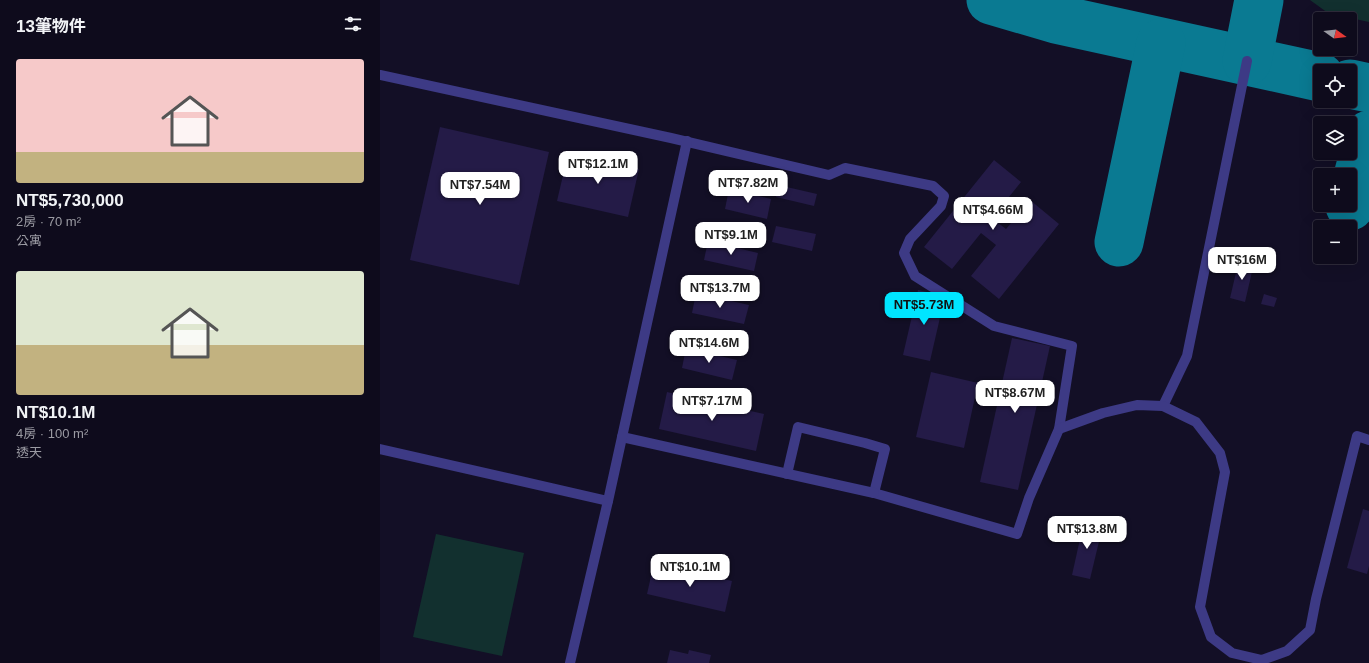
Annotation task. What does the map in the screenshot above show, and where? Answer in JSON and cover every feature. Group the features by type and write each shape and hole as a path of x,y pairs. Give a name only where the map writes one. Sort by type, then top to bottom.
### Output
{"lane":[{"path":"1163,406 1187,356 1247,61"},
{"path":"380,75 687,141 829,174 845,168 933,186 944,196 941,206 910,239 904,253 915,276 994,326 1072,346 1059,429 1029,498 1017,534 874,493 622,437"},
{"path":"570,663 608,501 687,141"},
{"path":"1059,429 1103,413 1137,406 1163,406 1196,422 1220,453 1225,472 1200,608 1212,637 1232,653 1262,660 1287,651 1310,630 1316,599 1357,436 1369,440"},
{"path":"787,474 798,427 885,449 874,493"},
{"path":"380,449 608,501"}],"green space":[{"path":"1310,0 1369,0 1369,22 1357,19 1357,12 1327,12"},
{"path":"436,534 524,553 502,656 413,637"}],"building":[{"path":"440,127 549,152 519,285 410,260"},
{"path":"568,154 639,169 628,217 557,201"},
{"path":"994,160 1021,182 992,218 1006,229 1030,200 1059,224 999,299 971,276 996,245 981,233 952,269 924,247"},
{"path":"778,185 817,194 814,206 776,197"},
{"path":"729,189 771,199 767,219 725,209"},
{"path":"776,226 816,234 812,251 772,242"},
{"path":"708,241 758,253 754,271 704,260"},
{"path":"1239,260 1254,263 1245,302 1230,298"},
{"path":"918,290 945,296 930,361 903,355"},
{"path":"696,293 749,305 744,324 692,313"},
{"path":"1264,294 1277,298 1274,307 1261,304"},
{"path":"1012,338 1050,346 1018,490 980,482"},
{"path":"686,348 737,360 732,380 682,368"},
{"path":"931,372 978,383 964,448 916,437"},
{"path":"667,392 764,414 756,451 659,429"},
{"path":"1363,509 1369,511 1369,566 1367,574 1347,568"},
{"path":"1084,521 1103,525 1090,579 1072,575"},
{"path":"654,563 732,581 725,612 647,594"},
{"path":"670,650 688,654 689,650 711,655 709,663 667,663"}],"taxiway":[{"path":"991,0 1056,19 1313,75"},
{"path":"1247,61 1259,0"},
{"path":"1119,242 1161,43"},
{"path":"1357,85 1369,88"},
{"path":"1357,180 1369,135"}]}
